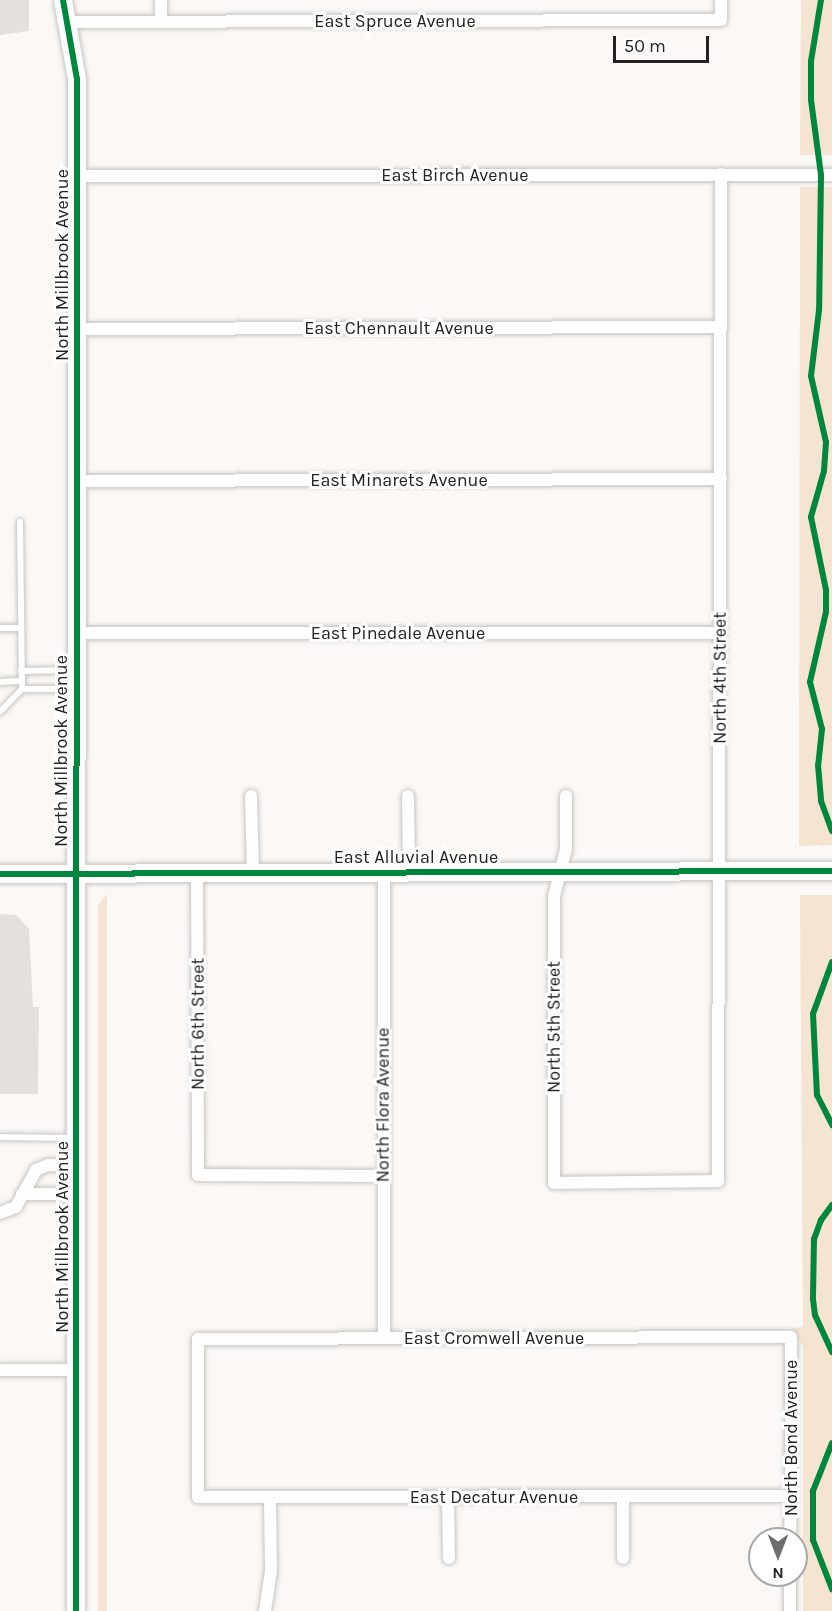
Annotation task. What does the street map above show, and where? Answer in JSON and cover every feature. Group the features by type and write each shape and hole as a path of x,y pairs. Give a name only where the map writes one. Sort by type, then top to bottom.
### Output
{"street":[{"name":"North Millbrook Avenue","path":"63,0 77,79 78,176 76,1611"},
{"path":"161,0 161,21"},
{"name":"East Spruce Avenue","path":"68,22 722,20 722,0"},
{"name":"North 4th Street","path":"554,1183 718,1181 721,174"},
{"name":"East Birch Avenue","path":"78,176 832,175"},
{"name":"East Chennault Avenue","path":"77,328 721,327"},
{"name":"East Minarets Avenue","path":"77,481 721,479"},
{"name":"East Pinedale Avenue","path":"76,633 720,633"},
{"path":"252,796 253,873"},
{"name":"East Alluvial Avenue","path":"408,796 409,872"},
{"path":"560,872 566,849 566,796"},
{"name":"East Alluvial Avenue","path":"0,874 832,871"},
{"name":"North Flora Avenue","path":"384,872 382,1176 384,1338"},
{"name":"North 5th Street","path":"554,1183 554,896 560,872"},
{"name":"North 6th Street","path":"197,873 198,1175 382,1176"},
{"path":"0,1213 16,1207 36,1170 48,1165 77,1166"},
{"path":"22,1194 77,1194"},
{"name":"East Cromwell Avenue","path":"198,1497 198,1339 791,1338"},
{"name":"North Bond Avenue","path":"790,1527 791,1338"},
{"path":"0,1370 77,1370"},
{"name":"East Decatur Avenue","path":"198,1497 791,1496"},
{"path":"265,1611 271,1571 270,1497"},
{"path":"448,1497 449,1558"},
{"path":"623,1497 623,1558"},
{"path":"790,1587 790,1611"}],"lane":[{"path":"0,712 22,689 20,522"},
{"path":"0,628 21,628"},
{"path":"21,671 76,670"},
{"path":"0,682 22,681"},
{"path":"22,689 76,689"},
{"path":"0,1137 77,1138"}],"shaded area":[{"path":"801,0 832,0 832,155 800,155"},
{"path":"800,187 832,187 832,845 799,846"},
{"path":"107,894 107,1611 98,1611 98,906"},
{"path":"800,895 832,895 832,1611 803,1611 803,1587 808,1587 808,1527 803,1527 803,1347 792,1328 803,1327"}],"building":[{"path":"0,0 29,0 29,31 0,35"},
{"path":"0,914 16,915 29,929 33,1007 39,1007 38,1094 0,1094"}],"cycle path":[{"path":"63,0 77,79 76,1611"},
{"path":"821,0 811,61 811,100 821,175 819,310 811,376 826,442 824,471 811,517 826,590 826,612 810,682 822,729 818,765 821,801 832,831"},
{"path":"0,874 832,871"},
{"path":"832,962 813,1014 817,1095 832,1125"},
{"path":"832,1205 821,1220 814,1239 813,1299 815,1315 832,1352"},
{"path":"832,1443 813,1491 813,1540 832,1589"}]}
